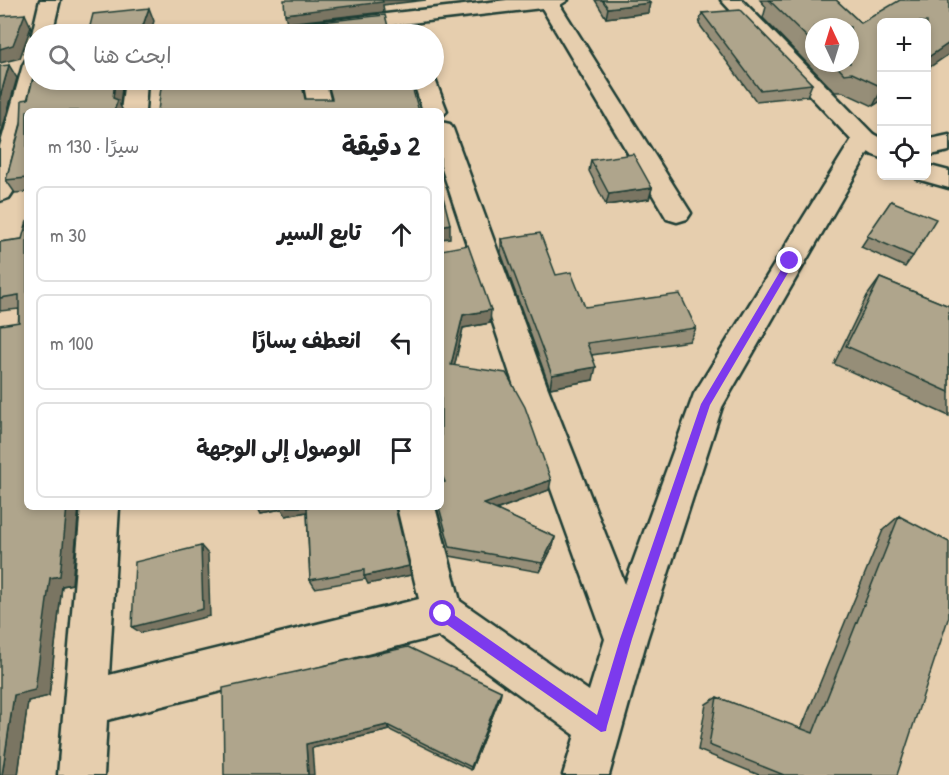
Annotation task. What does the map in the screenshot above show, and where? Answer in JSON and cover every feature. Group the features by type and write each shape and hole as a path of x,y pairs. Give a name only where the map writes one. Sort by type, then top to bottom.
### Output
{"street":[{"path":"44,24 50,0"},
{"path":"358,24 551,0 677,213"},
{"path":"586,775 626,639 706,404 873,144 732,0"},
{"path":"0,192 24,89"},
{"path":"133,108 135,90"},
{"path":"316,90 320,108"},
{"path":"428,90 434,108"},
{"path":"931,147 949,143"},
{"path":"444,144 465,247 626,639"},
{"path":"931,174 949,180"},
{"path":"81,775 100,510"},
{"path":"418,510 443,614 601,726"},
{"path":"86,703 443,614"}],"building":[{"path":"284,0 382,0 383,2 285,14"},
{"path":"602,0 647,0 650,3 608,8"},
{"path":"769,0 836,0 856,18 805,18 805,35"},
{"path":"900,0 949,0 949,43 931,55 931,18 877,18 877,85 852,73 844,74 842,72 859,72 859,21 861,23"},
{"path":"149,8 143,24 90,24 93,14"},
{"path":"740,10 812,84 760,90 702,13"},
{"path":"25,14 13,45 0,49 0,16"},
{"path":"385,15 387,24 265,24 312,23"},
{"path":"9,65 0,97 0,66"},
{"path":"30,90 114,90 113,98 118,100 115,108 24,108 24,178 6,180 21,125 22,100 28,99"},
{"path":"161,90 303,90 305,99 332,99 330,90 413,90 418,108 158,108"},
{"path":"633,154 652,188 609,194 591,160"},
{"path":"444,201 450,224 444,225"},
{"path":"891,201 936,219 913,256 867,236"},
{"path":"24,232 24,510 67,510 60,576 50,578 35,690 14,695 2,775 0,775 0,325 19,322 19,295 0,298 0,242 22,239"},
{"path":"540,233 556,275 571,272 585,307 680,294 696,328 587,343 596,367 552,375 501,239"},
{"path":"468,245 491,310 463,315 451,365 506,373 525,407 551,480 484,504 555,537 542,563 450,547 440,510 444,510 445,482 444,249"},
{"path":"880,278 949,306 949,392 846,346"},
{"path":"307,510 396,510 409,566 364,576 364,570 310,580"},
{"path":"899,516 949,542 949,616 897,775 784,775 709,745 717,697 813,733"},
{"path":"201,546 203,609 132,627 135,562"},
{"path":"408,647 501,691 471,767 387,725 306,744 308,775 224,775 223,688"}],"route":[{"path":"443,614 601,726 626,639 706,404 790,261"}]}
